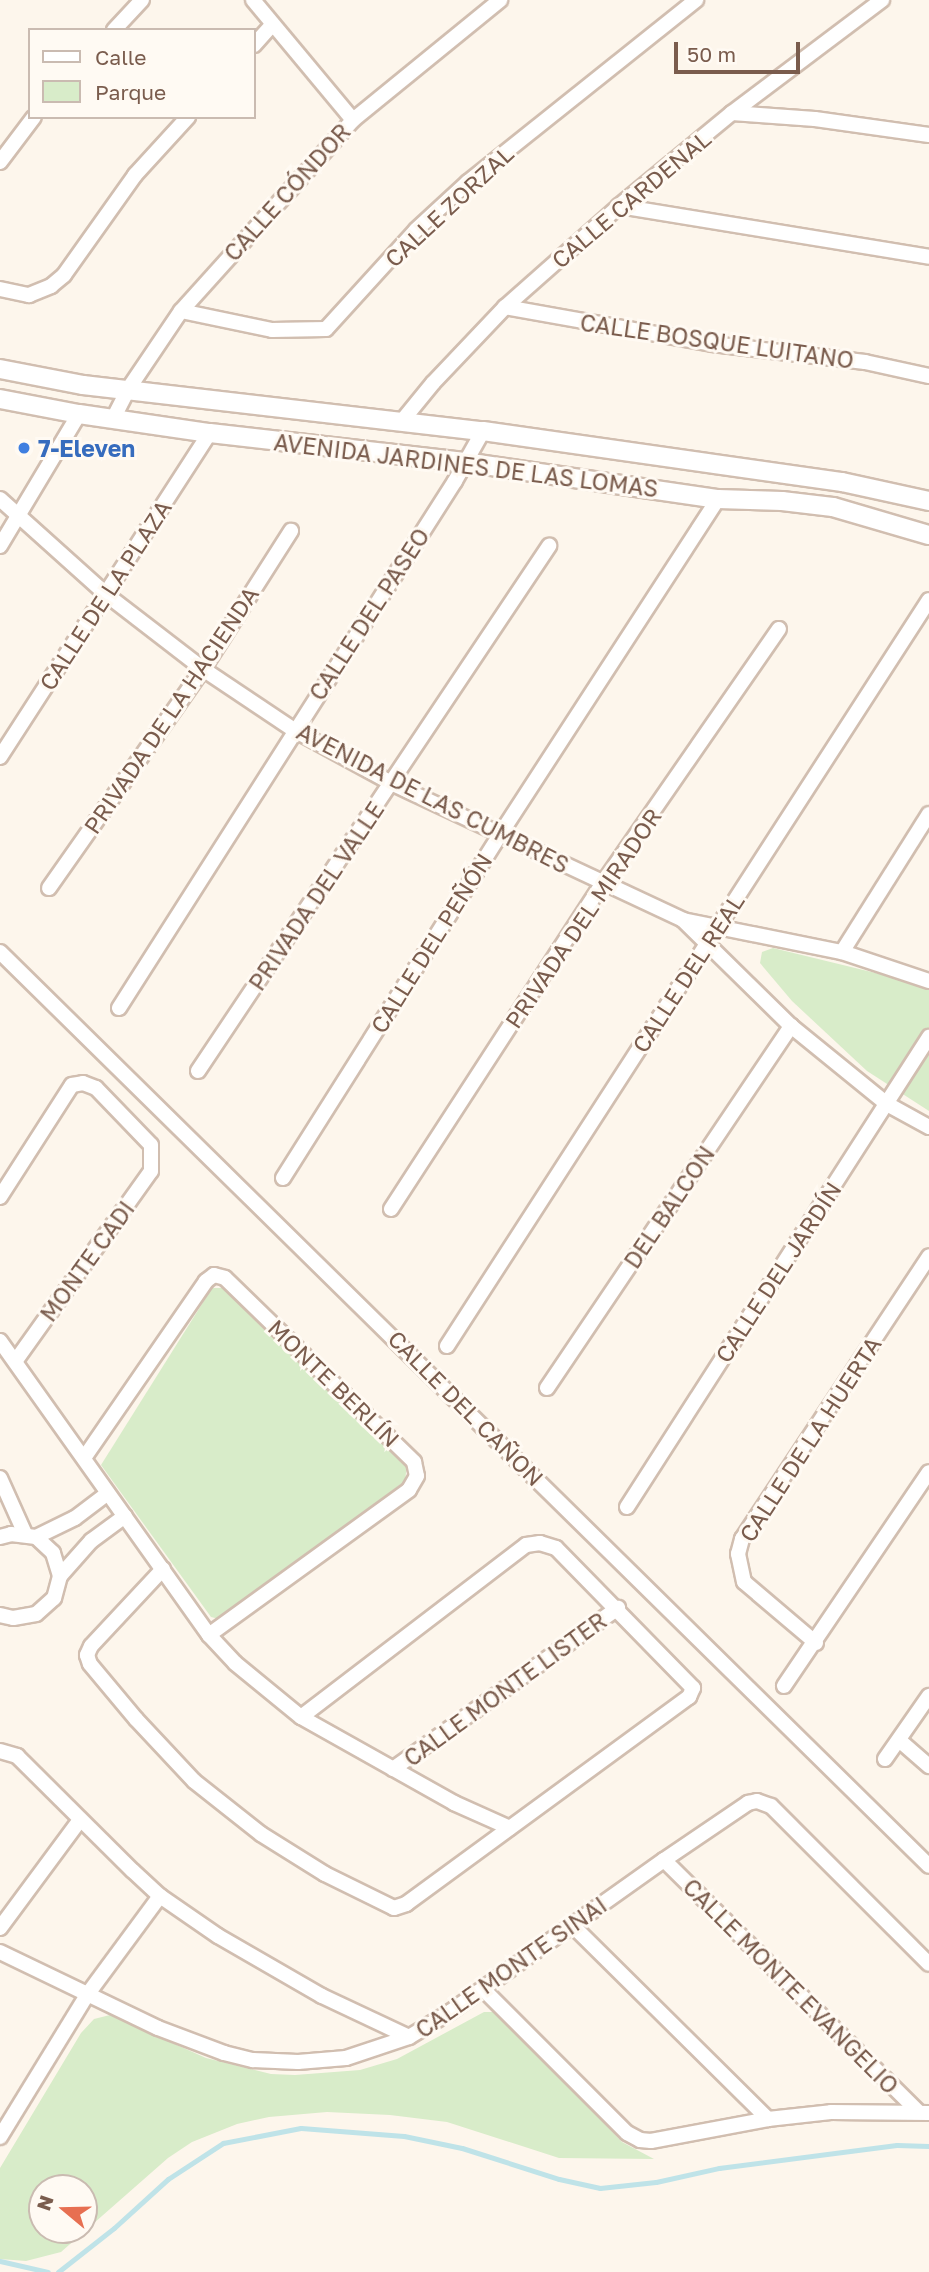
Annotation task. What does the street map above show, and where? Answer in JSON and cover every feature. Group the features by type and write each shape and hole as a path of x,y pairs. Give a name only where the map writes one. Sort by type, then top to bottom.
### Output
{"street":[{"path":"116,28 142,0"},
{"path":"253,0 353,120"},
{"name":"CALLE CÓNDOR","path":"113,419 129,388 181,311 353,120 500,0"},
{"name":"CALLE ZORZAL","path":"181,311 272,330 326,329 416,230 468,182 696,0"},
{"name":"CALLE CARDENAL","path":"402,421 433,383 505,307 619,206 732,113 882,0"},
{"path":"256,44 272,25"},
{"path":"732,113 815,119 929,135"},
{"path":"0,162 32,119"},
{"path":"0,289 29,295 51,286 64,275 135,175 186,119"},
{"path":"619,206 929,257"},
{"name":"CALLE BOSQUE LUITANO","path":"505,307 712,344 865,362 929,376"},
{"name":"AVENIDA JARDINES DE LAS LOMAS","path":"0,369 83,385 129,388 483,431 842,482 929,501"},
{"name":"AVENIDA JARDINES DE LAS LOMAS","path":"0,399 79,414 210,433 464,462 718,499 782,500 833,507 929,535"},
{"path":"0,546 79,414"},
{"name":"CALLE DEL PASEO","path":"119,1008 483,431"},
{"name":"CALLE DE LA PLAZA","path":"0,757 210,433"},
{"name":"AVENIDA DE LAS CUMBRES","path":"0,499 107,594 203,669 294,730 393,784 683,920 842,952 929,981"},
{"name":"CALLE DEL PEÑÓN","path":"283,1178 501,833 718,499"},
{"name":"PRIVADA DE LA HACIENDA","path":"49,888 203,669 291,531"},
{"name":"PRIVADA DEL VALLE","path":"198,1071 393,784 549,546"},
{"name":"CALLE DEL REAL","path":"447,1346 929,600"},
{"name":"PRIVADA DEL MIRADOR","path":"391,1209 603,883 779,629"},
{"path":"842,952 929,814"},
{"name":"AVENIDA DE LAS CUMBRES","path":"683,920 791,1026 887,1104 929,1127"},
{"name":"CALLE DEL CAÑON","path":"0,951 929,1866"},
{"name":"DEL BALCON","path":"547,1388 791,1026"},
{"name":"CALLE DEL JARDÍN","path":"627,1507 929,1037"},
{"name":"MONTE CADI","path":"0,1197 72,1086 83,1083 96,1088 150,1145 153,1158 151,1171 15,1362"},
{"name":"CALLE DE LA HUERTA","path":"816,1643 744,1582 738,1554 742,1539 929,1256"},
{"name":"MONTE BERLÍN","path":"84,1458 206,1280 214,1275 225,1278 414,1462 417,1476 409,1490 209,1634"},
{"path":"0,1341 209,1634 235,1663 301,1717 454,1803 510,1828"},
{"path":"785,1686 929,1472"},
{"path":"0,1478 30,1536 54,1553 60,1576 58,1587 46,1608 36,1614 7,1617 0,1630"},
{"path":"0,1537 30,1536 75,1518 108,1493"},
{"path":"60,1576 91,1541 125,1516"},
{"path":"163,1570 91,1646 87,1655 90,1664 136,1719 194,1780 261,1834 325,1874 394,1908 406,1904 689,1697 693,1688 618,1608 556,1548 540,1543 526,1545 301,1717"},
{"name":"CALLE MONTE LISTER","path":"393,1769 618,1608"},
{"path":"885,1759 927,1702"},
{"path":"899,1740 929,1766"},
{"path":"2,1751 25,1763 79,1820 160,1896 271,1969 409,2037"},
{"name":"CALLE MONTE SINAI","path":"0,1952 191,2043 253,2060 298,2062 346,2058 409,2037 484,1990 572,1925 748,1803 766,1803 929,1964"},
{"path":"0,1928 79,1820"},
{"name":"CALLE MONTE EVANGELIO","path":"664,1860 924,2112"},
{"path":"0,2137 87,1995 160,1896"},
{"path":"572,1925 768,2119"},
{"path":"484,1990 627,2133 640,2140 651,2141 768,2119 831,2112 924,2112"}],"green space":[{"path":"773,948 929,986 929,1111 867,1071 792,1001 760,963 762,952"},
{"path":"212,1288 226,1288 407,1465 405,1481 219,1619 211,1617 101,1465"},
{"path":"484,2012 493,2012 509,2024 622,2142 654,2159 559,2158 447,2122 390,2115 327,2112 269,2117 237,2124 192,2142 168,2158 98,2219 98,2174 28,2174 28,2244 70,2244 61,2252 26,2261 0,2259 0,2168 81,2033 94,2019 110,2015 206,2058 271,2074 360,2070 397,2059"}],"waterway":[{"path":"58,2272 114,2228 168,2179 223,2143 301,2128 404,2136 462,2148 559,2179 600,2188 656,2182 719,2168 897,2145 929,2146"},
{"path":"0,2261 48,2272"}],"place":[{"name":"7-Eleven","path":"24,448"}]}
